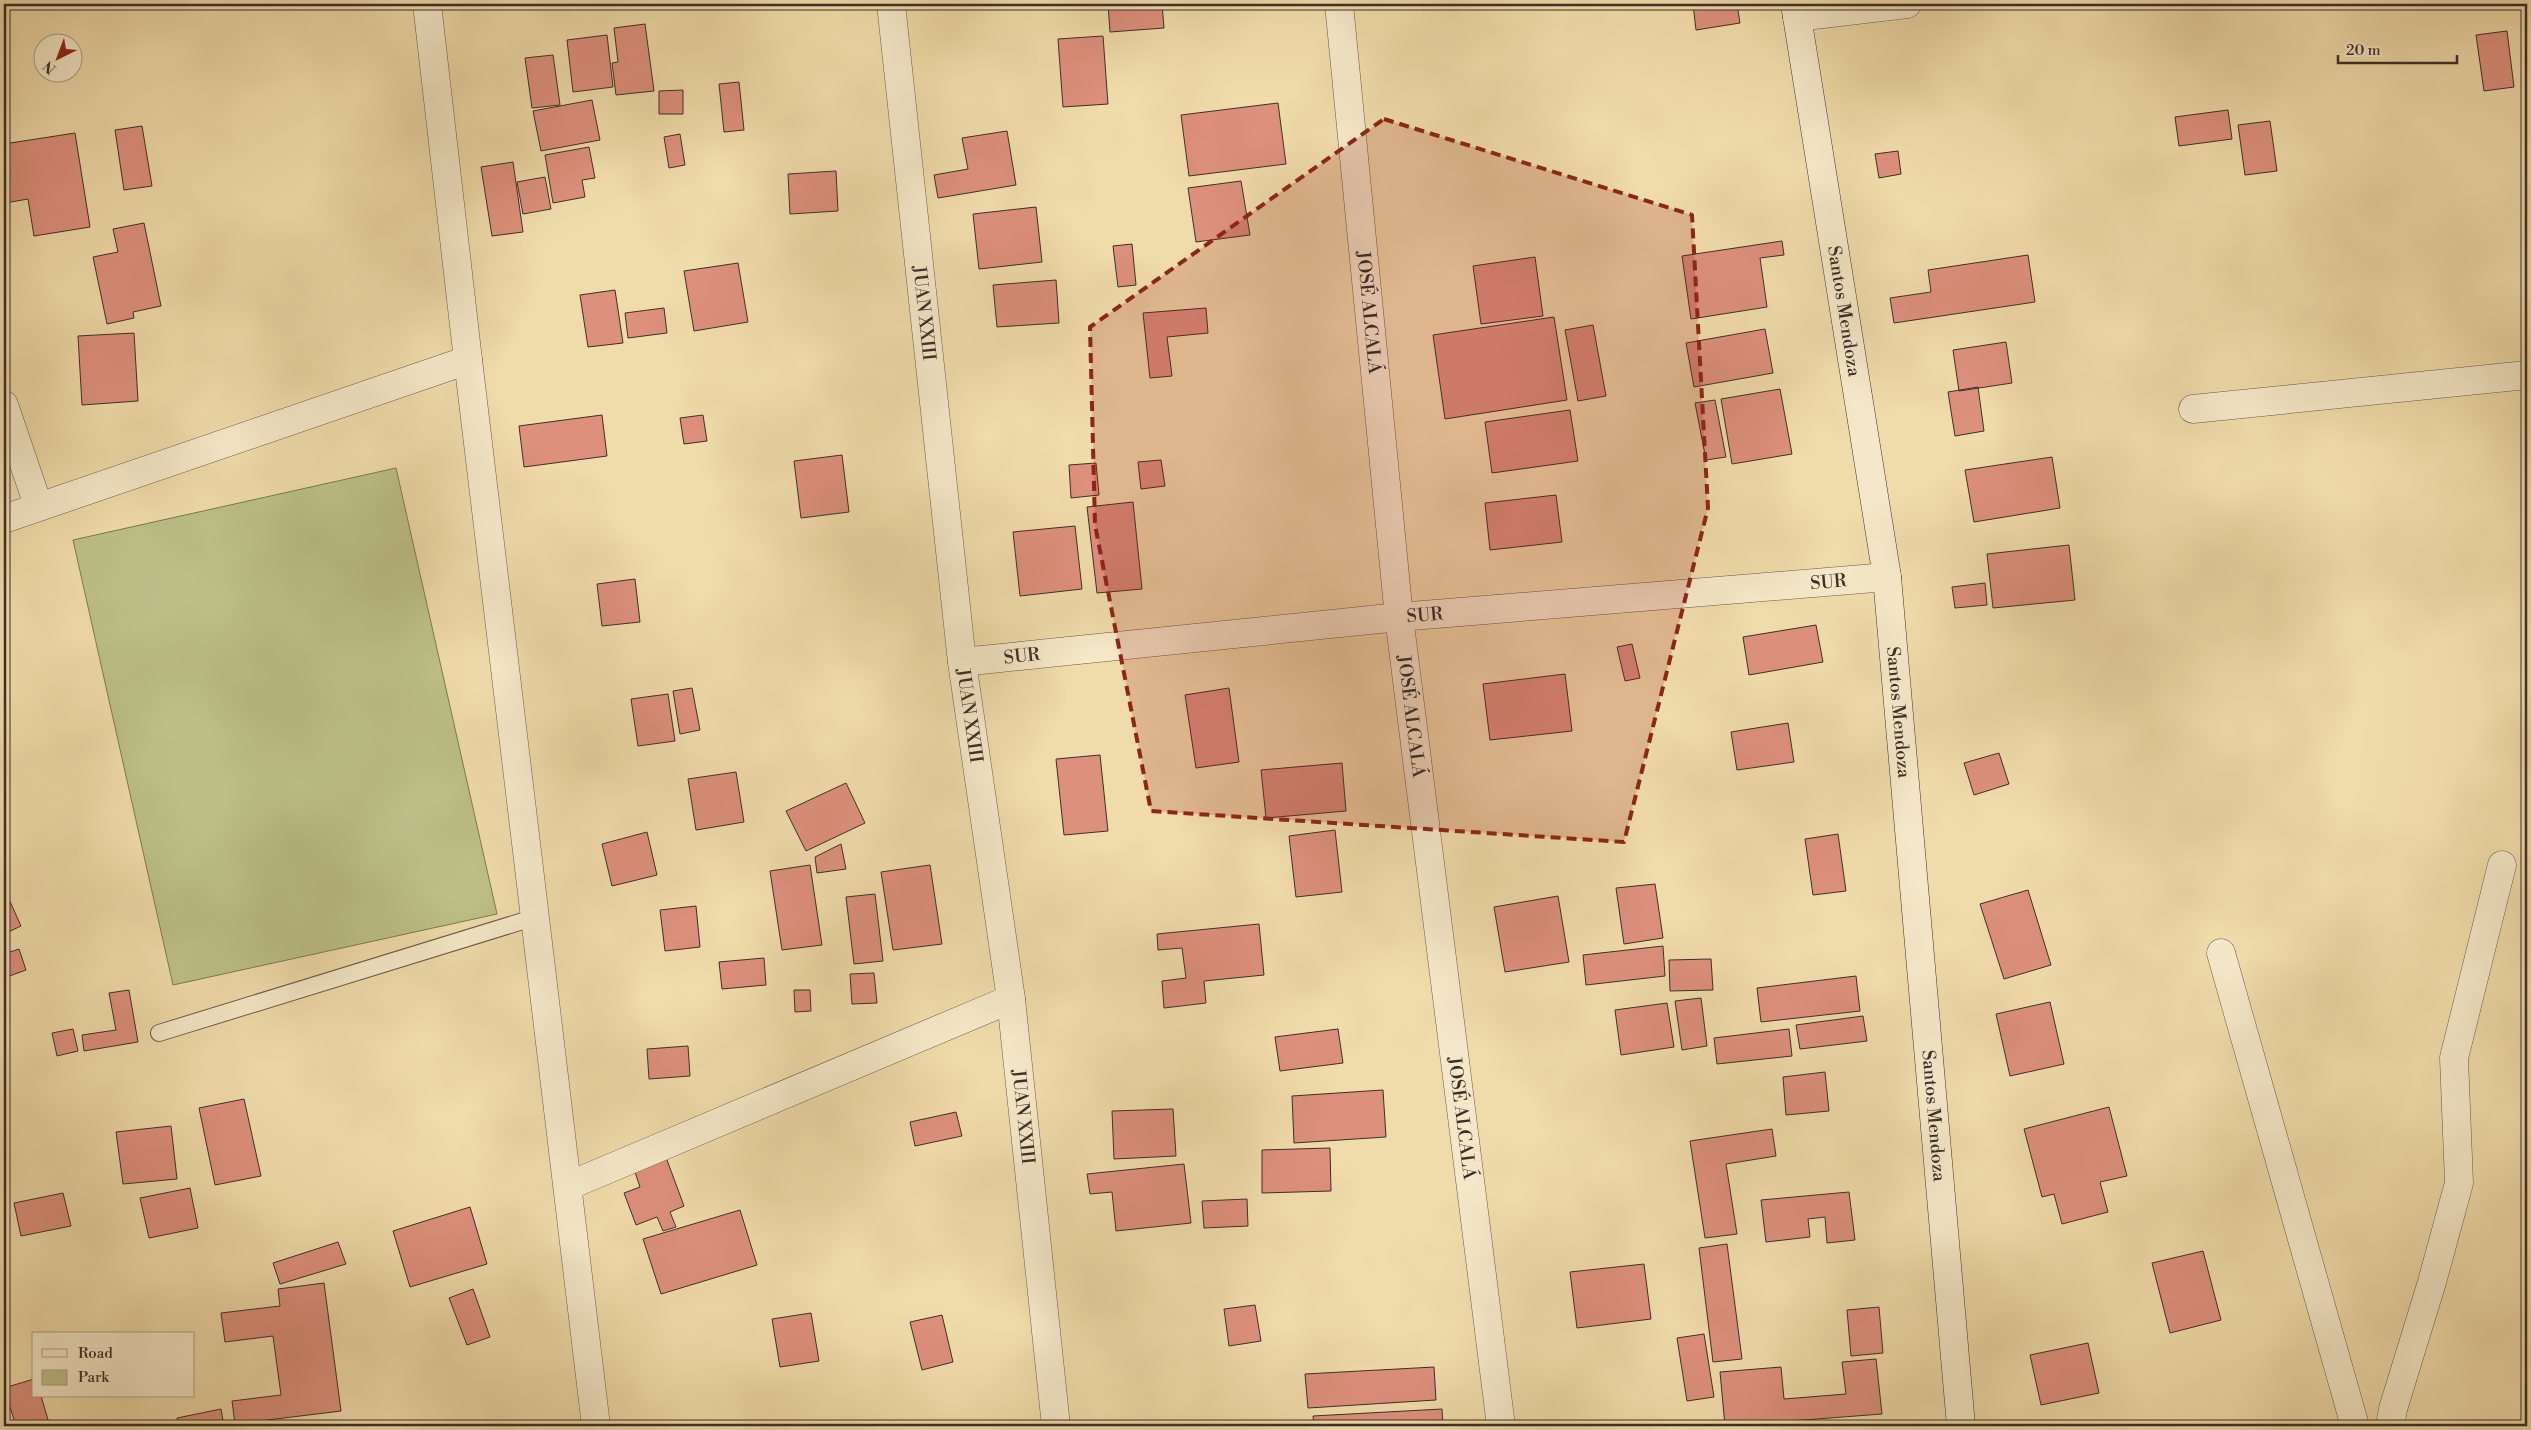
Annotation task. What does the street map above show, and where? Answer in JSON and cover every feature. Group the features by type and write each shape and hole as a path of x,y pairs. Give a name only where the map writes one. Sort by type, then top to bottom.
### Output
{"street":[{"path":"428,4 468,360 568,1186 590,1424"},
{"name":"JUAN XXIII","path":"891,4 962,662 1011,999 1056,1426"},
{"name":"JOSÉ ALCALÁ","path":"1339,4 1400,617 1501,1426"},
{"path":"1796,10 1907,4"},
{"name":"Santos Mendoza","path":"1796,10 1887,577 1961,1426"},
{"path":"4,519 38,505 468,360"},
{"path":"2193,409 2527,375"},
{"path":"4,404 38,505"},
{"name":"SUR","path":"962,662 1400,617 1887,577"},
{"path":"2390,1426 2393,1409 2432,1282 2459,1183 2454,1058 2502,865"},
{"path":"2221,954 2354,1426"},
{"path":"568,1186 1011,999"}],"lane":[{"path":"159,1033 536,917"}],"highlighted area":[{"path":"1384,119 1692,215 1708,508 1624,842 1151,811 1095,525 1090,327"}],"green space":[{"path":"396,468 497,914 173,985 73,540"}],"building":[{"path":"1108,4 1162,4 1164,28 1110,32"},
{"path":"1422,4 1458,4 1423,10"},
{"path":"1693,4 1737,4 1740,23 1696,30"},
{"path":"645,24 654,91 616,95 612,63 618,62 614,28"},
{"path":"2507,31 2514,87 2484,91 2476,35"},
{"path":"607,35 613,87 573,92 567,40"},
{"path":"1103,36 1108,104 1063,107 1058,39"},
{"path":"553,55 560,105 532,108 525,58"},
{"path":"739,82 744,130 724,132 719,84"},
{"path":"683,90 683,114 659,114 659,91"},
{"path":"592,100 600,140 541,151 533,111"},
{"path":"1278,103 1286,164 1189,176 1181,115"},
{"path":"2228,110 2232,139 2179,146 2175,117"},
{"path":"2270,121 2277,171 2245,175 2238,125"},
{"path":"142,126 152,186 124,190 115,130"},
{"path":"1007,131 1016,185 938,198 934,175 968,169 962,138"},
{"path":"75,133 90,227 34,236 28,199 5,203 4,144"},
{"path":"680,134 685,165 669,168 664,137"},
{"path":"589,147 595,178 582,180 585,197 553,203 545,155"},
{"path":"1898,151 1901,174 1879,178 1875,154"},
{"path":"513,162 523,232 492,236 481,167"},
{"path":"836,171 838,211 790,214 788,174"},
{"path":"545,177 551,209 523,214 517,182"},
{"path":"1241,181 1250,235 1196,242 1188,188"},
{"path":"1036,207 1042,262 979,269 973,214"},
{"path":"144,223 161,306 133,312 134,318 107,324 93,257 118,252 113,229"},
{"path":"1782,241 1784,255 1760,258 1767,307 1691,319 1682,256"},
{"path":"1132,244 1136,285 1118,287 1113,246"},
{"path":"2028,255 2035,302 1894,323 1890,298 1931,292 1928,270"},
{"path":"1535,257 1543,316 1481,324 1473,266"},
{"path":"738,263 748,322 694,331 684,271"},
{"path":"1056,280 1059,323 997,327 993,285"},
{"path":"615,290 623,343 588,347 580,295"},
{"path":"664,308 667,333 628,338 625,313"},
{"path":"1206,308 1208,333 1167,337 1172,376 1150,378 1143,313"},
{"path":"1554,317 1567,400 1445,419 1433,335"},
{"path":"1593,325 1606,396 1578,401 1565,330"},
{"path":"1765,329 1773,373 1694,387 1686,343"},
{"path":"134,333 138,401 82,405 78,336"},
{"path":"2006,342 2012,383 1959,391 1953,350"},
{"path":"1978,387 1984,431 1955,436 1948,392"},
{"path":"1780,389 1792,454 1732,464 1721,399"},
{"path":"1715,400 1726,457 1706,460 1695,403"},
{"path":"1570,410 1578,461 1492,473 1485,422"},
{"path":"602,415 607,456 524,467 519,426"},
{"path":"703,415 707,441 684,444 680,418"},
{"path":"842,455 849,512 801,518 794,461"},
{"path":"2052,457 2060,508 1974,522 1965,470"},
{"path":"1161,460 1165,486 1141,489 1138,462"},
{"path":"1096,463 1099,495 1071,498 1069,465"},
{"path":"1556,495 1562,542 1490,550 1485,503"},
{"path":"1133,502 1142,589 1097,593 1087,507"},
{"path":"1075,526 1082,589 1020,596 1013,532"},
{"path":"2069,545 2075,600 1993,608 1987,554"},
{"path":"635,579 640,622 602,626 597,584"},
{"path":"1985,583 1987,605 1955,608 1952,587"},
{"path":"1816,625 1823,662 1749,675 1743,637"},
{"path":"1632,644 1640,678 1625,681 1617,647"},
{"path":"1565,674 1572,731 1490,740 1483,684"},
{"path":"692,688 700,730 680,734 673,691"},
{"path":"1229,688 1239,762 1196,768 1185,695"},
{"path":"668,694 675,741 638,746 631,699"},
{"path":"1788,723 1794,762 1737,770 1731,732"},
{"path":"1999,753 2009,784 1974,795 1964,763"},
{"path":"1100,755 1108,831 1064,835 1056,759"},
{"path":"1342,763 1346,811 1266,818 1261,770"},
{"path":"736,772 744,822 696,830 688,779"},
{"path":"846,783 865,823 806,851 786,811"},
{"path":"1335,830 1342,892 1296,897 1289,836"},
{"path":"647,832 657,875 612,886 602,844"},
{"path":"1838,834 1846,891 1813,895 1805,839"},
{"path":"841,844 846,869 817,873 815,857"},
{"path":"810,865 822,945 782,950 770,871"},
{"path":"930,865 942,944 893,950 881,872"},
{"path":"1655,884 1663,938 1624,944 1616,888"},
{"path":"2028,890 2051,965 2004,979 1980,904"},
{"path":"875,894 883,961 854,964 846,897"},
{"path":"1558,896 1569,962 1505,972 1494,907"},
{"path":"8,897 21,926 4,934 4,899"},
{"path":"696,906 700,947 665,951 660,910"},
{"path":"1259,924 1264,975 1204,981 1206,1003 1164,1008 1162,981 1186,978 1182,948 1158,950 1157,934"},
{"path":"1663,946 1665,976 1586,985 1583,955"},
{"path":"19,949 26,970 4,978 4,954"},
{"path":"764,958 766,985 722,989 719,962"},
{"path":"1711,959 1713,990 1670,991 1669,960"},
{"path":"874,973 877,1003 852,1004 850,974"},
{"path":"1856,976 1860,1011 1761,1022 1757,988"},
{"path":"129,990 138,1042 84,1051 82,1035 116,1030 109,993"},
{"path":"794,990 810,990 811,1011 795,1012"},
{"path":"1701,998 1707,1046 1682,1050 1675,1001"},
{"path":"2050,1002 2064,1064 2010,1076 1996,1014"},
{"path":"1667,1003 1674,1047 1621,1055 1615,1010"},
{"path":"1863,1016 1867,1041 1800,1049 1796,1025"},
{"path":"73,1029 78,1051 57,1056 52,1033"},
{"path":"1338,1029 1343,1063 1280,1071 1275,1037"},
{"path":"1789,1029 1792,1056 1717,1064 1714,1038"},
{"path":"688,1046 690,1076 649,1079 647,1049"},
{"path":"1825,1072 1829,1111 1786,1115 1783,1077"},
{"path":"1383,1090 1386,1137 1294,1143 1292,1096"},
{"path":"244,1099 261,1176 215,1185 199,1108"},
{"path":"2109,1107 2127,1176 2100,1182 2108,1212 2062,1224 2054,1194 2042,1197 2024,1129"},
{"path":"1173,1109 1176,1156 1114,1159 1112,1111"},
{"path":"956,1112 962,1136 915,1146 910,1122"},
{"path":"171,1126 177,1179 123,1184 116,1132"},
{"path":"1772,1129 1776,1156 1726,1164 1737,1234 1705,1238 1690,1141"},
{"path":"1330,1148 1331,1191 1262,1193 1262,1150"},
{"path":"664,1152 684,1206 670,1212 676,1227 663,1231 657,1217 636,1225 624,1193 640,1187 632,1163"},
{"path":"1184,1164 1191,1223 1116,1231 1112,1192 1090,1194 1087,1174"},
{"path":"190,1188 198,1228 149,1238 140,1198"},
{"path":"1849,1192 1855,1240 1827,1243 1825,1217 1808,1219 1810,1237 1766,1242 1761,1200"},
{"path":"63,1193 71,1226 21,1236 14,1203"},
{"path":"1247,1199 1248,1226 1204,1228 1202,1201"},
{"path":"470,1207 487,1264 410,1287 393,1231"},
{"path":"740,1210 757,1265 661,1294 643,1239"},
{"path":"338,1242 346,1264 280,1284 273,1263"},
{"path":"1727,1244 1742,1359 1713,1362 1699,1248"},
{"path":"2203,1251 2221,1320 2170,1333 2152,1263"},
{"path":"1644,1264 1651,1319 1577,1328 1570,1272"},
{"path":"324,1283 341,1411 235,1424 232,1401 281,1395 273,1336 225,1342 221,1313 280,1306 278,1289"},
{"path":"473,1289 490,1337 467,1345 449,1298"},
{"path":"1255,1305 1261,1341 1229,1346 1224,1309"},
{"path":"1879,1307 1883,1353 1851,1356 1847,1310"},
{"path":"811,1313 819,1361 780,1367 772,1319"},
{"path":"942,1315 953,1362 922,1370 910,1322"},
{"path":"1704,1334 1714,1397 1687,1401 1677,1338"},
{"path":"2088,1343 2099,1393 2041,1405 2030,1355"},
{"path":"1876,1359 1882,1414 1725,1426 1720,1372 1781,1367 1784,1399 1846,1394 1842,1362"},
{"path":"1434,1367 1436,1400 1308,1408 1305,1374"},
{"path":"32,1380 32,1398 42,1398 49,1423 40,1426 16,1426 4,1388"},
{"path":"221,1409 224,1426 178,1426 177,1418"},
{"path":"1442,1409 1443,1426 1314,1426 1313,1416"}]}
